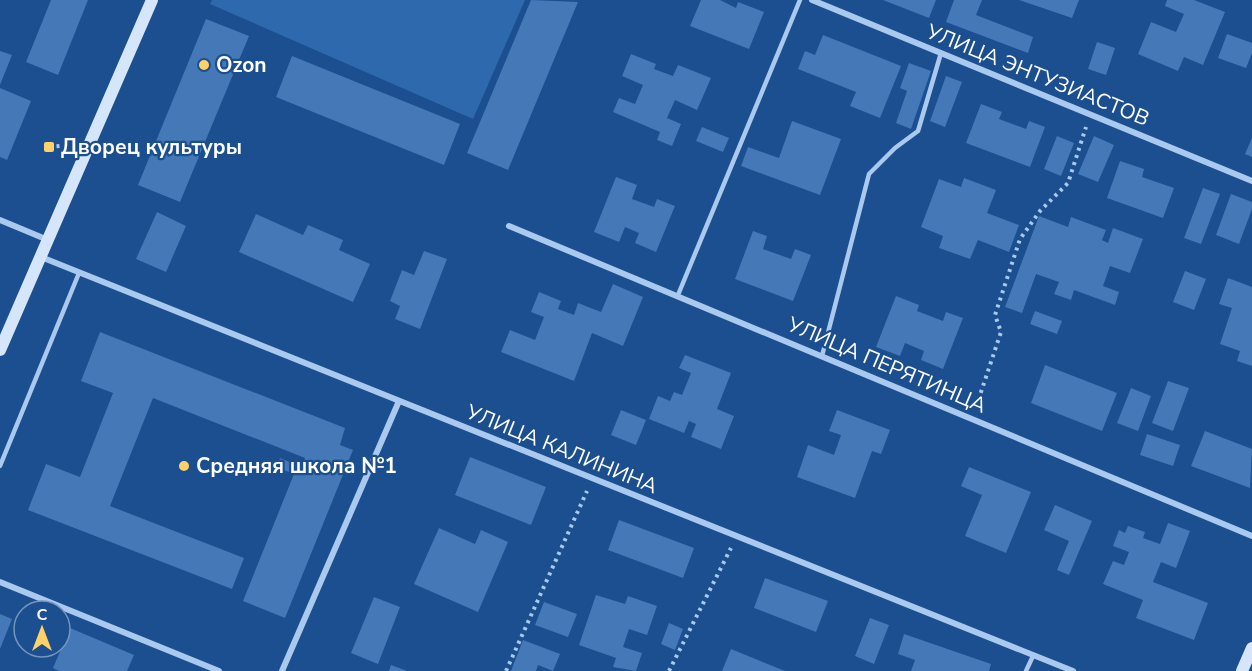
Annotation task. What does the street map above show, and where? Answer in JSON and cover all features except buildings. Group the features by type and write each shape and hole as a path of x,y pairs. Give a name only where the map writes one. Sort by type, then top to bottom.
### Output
{"main road":[{"path":"0,350 152,0"},
{"path":"1242,671 1252,648"}],"street":[{"name":"УЛИЦА ЭНТУЗИАСТОВ","path":"812,0 1252,181"},
{"path":"0,220 48,240"},
{"name":"УЛИЦА ПЕРЯТИНЦА","path":"509,226 1252,536"},
{"name":"УЛИЦА КАЛИНИНА","path":"40,257 1073,671"},
{"path":"282,671 399,401"},
{"path":"0,582 219,671"}],"lane":[{"path":"678,295 800,0"},
{"path":"822,356 869,174 895,148 918,131 941,53"},
{"path":"0,466 80,273"},
{"path":"1026,671 1033,656"}],"path":[{"path":"972,418 1001,332 994,315 1020,238 1040,211 1068,183 1090,115"},
{"path":"506,671 592,479"},
{"path":"669,671 736,537"}],"shaded area":[{"path":"212,0 525,0 473,119 210,4"}],"place":[{"name":"Ozon","path":"204,65"},
{"name":"Дворец культуры","path":"49,147"},
{"name":"Средняя школа №1","path":"184,466"}]}
